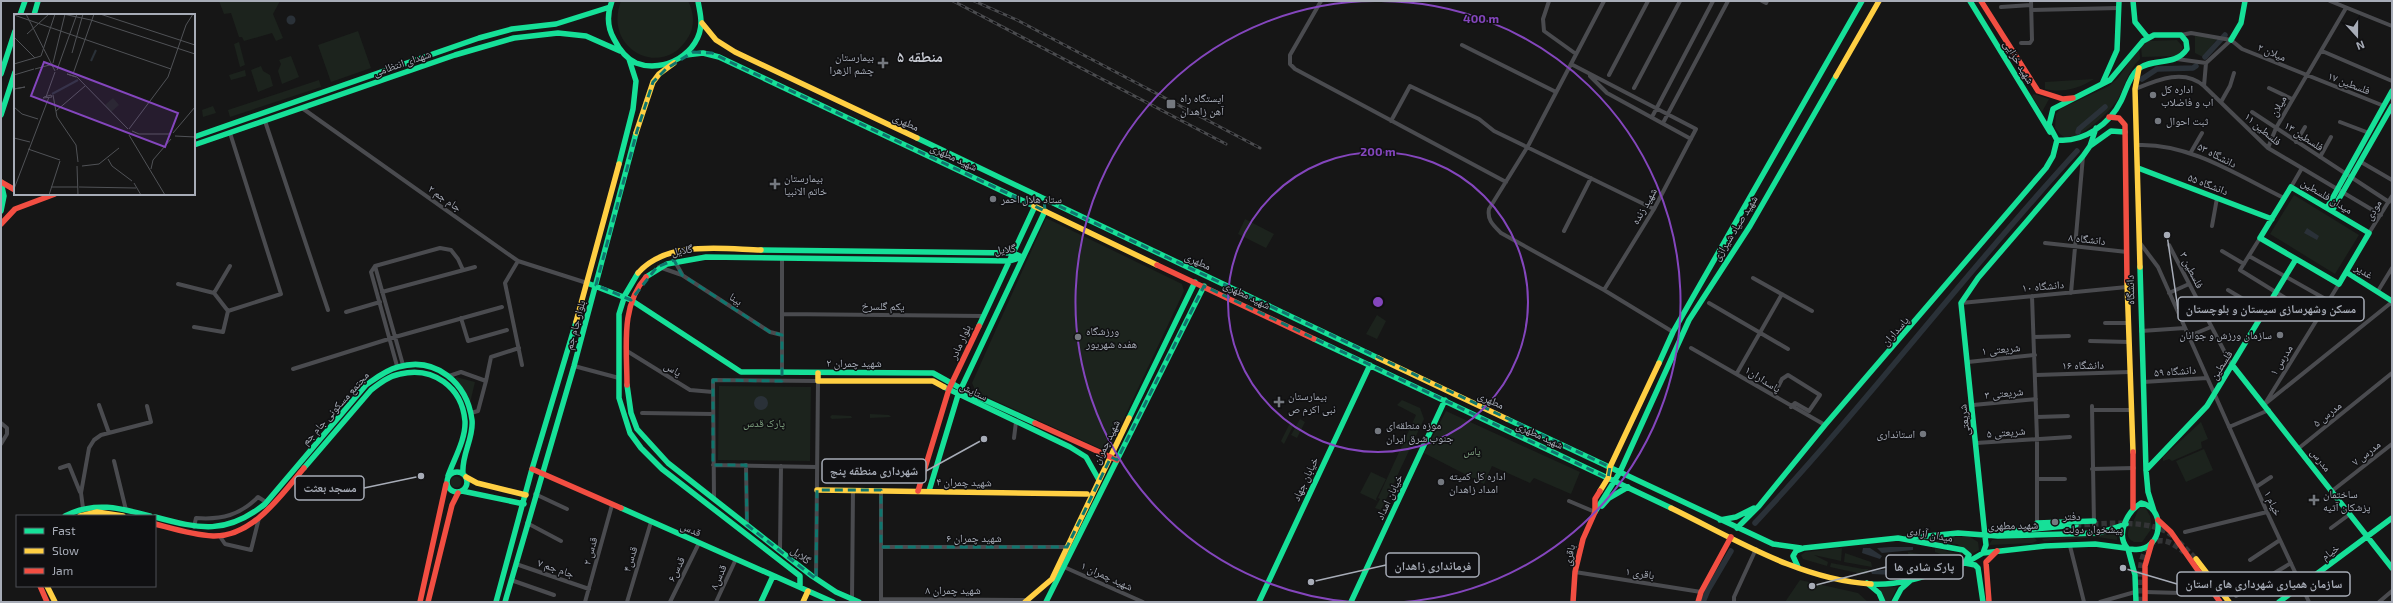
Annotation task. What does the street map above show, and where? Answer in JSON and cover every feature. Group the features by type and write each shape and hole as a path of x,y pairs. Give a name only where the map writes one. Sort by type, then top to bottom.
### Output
{"street":[{"path":"20,14 25,1"},
{"path":"34,14 38,1"},
{"path":"686,55 700,35 702,23 698,1"},
{"path":"1320,1 1290,55 1290,64 1294,69 1506,182"},
{"path":"1549,1 1543,19 1544,31 1576,54"},
{"path":"1604,1 1528,146 1489,209 1488,216 1492,224 1501,233 1604,290 1673,332"},
{"path":"1609,75 1648,1"},
{"path":"1634,88 1680,1"},
{"path":"1652,117 1714,1"},
{"path":"1663,123 1728,1"},
{"path":"1762,1 1766,3 1767,1"},
{"name":"شهید صیاد شیرازی","path":"1608,478 1610,467 1673,332 1862,1"},
{"name":"شهید صیاد شیرازی","path":"1615,481 1689,320 1750,226 1879,1"},
{"name":"شهید خزایی","path":"1970,1 2051,133 2057,140"},
{"name":"شهید خزایی","path":"1981,1 2028,78 2038,91 2063,99 2073,98"},
{"path":"2101,85 2117,50 2119,1"},
{"path":"2132,1 2134,23 2137,30 2148,38"},
{"path":"2204,86 2206,63 2231,40 2241,23 2245,1"},
{"path":"2330,1 2392,26"},
{"path":"610,3 609,29 620,51 629,59 652,66 676,62"},
{"name":"شهدای انتظامی","path":"195,137 453,47 512,29 556,24 610,3"},
{"path":"2000,7 2031,5 2119,8"},
{"path":"2021,43 2030,43 2032,40 2031,5"},
{"name":"میلان","path":"2268,148 2276,128 2292,99 2308,76 2346,8"},
{"name":"مطهری","path":"702,23 716,40 736,52 1737,528"},
{"name":"شهدای انتظامی","path":"195,145 455,55 514,38 558,33 586,36 620,51"},
{"path":"2051,133 2048,125 2050,113 2058,105 2101,85 2116,74 2148,38 2154,35 2181,35 2191,33 2231,40"},
{"path":"1,74 14,34"},
{"path":"2057,140 2075,141 2109,117 2118,106 2139,68 2148,64 2177,59 2183,56 2187,49 2186,41 2181,35"},
{"name":"میلان ۲","path":"2231,40 2242,49 2308,76"},
{"path":"1462,45 1556,92"},
{"path":"453,47 455,55"},
{"name":"شهید مطهری","path":"686,55 700,51 712,53 1756,549 1798,567"},
{"path":"2322,51 2392,81"},
{"name":"بلوار جام جم","path":"505,602 535,494 574,366 636,133 653,82 659,74 686,55"},
{"name":"بلوار جام جم","path":"496,602 524,504 532,469 587,283 633,109 636,81 634,68 629,59"},
{"path":"2177,59 2206,63"},
{"path":"1571,64 1668,114"},
{"name":"دانشگاه","path":"2139,68 2135,89 2138,145 2143,382 2146,470 2148,492 2154,511"},
{"path":"1587,72 1607,93 1690,139"},
{"path":"2221,102 2230,86 2234,73"},
{"path":"1,116 14,75"},
{"name":"فلسطین ۱۷","path":"2308,76 2384,106"},
{"name":"فلسطین ۱۱","path":"2135,89 2172,77 2192,78 2204,86 2221,102 2241,125 2268,148 2381,215"},
{"path":"1391,121 1410,86 1478,119 1494,131 1528,146 1654,209"},
{"path":"2269,88 2292,99"},
{"path":"2329,210 2350,175 2368,133 2392,91"},
{"path":"1626,103 1630,95"},
{"path":"2350,175 2361,162 2392,106"},
{"name":"جام جم ۲","path":"302,108 518,261 587,283"},
{"name":"فلسطین ۱۳","path":"2252,112 2389,202"},
{"path":"263,113 328,310"},
{"name":"شهید زنده","path":"1604,290 1654,209 1696,129 1668,114"},
{"path":"2109,117 2119,118 2122,121 2125,132"},
{"path":"2340,122 2368,133"},
{"path":"1961,303 1978,278 2083,156 2090,146 2097,126"},
{"path":"2296,142 2305,127"},
{"path":"2090,146 2111,130 2120,129 2125,132"},
{"name":"دانشگاه","path":"2125,132 2134,508"},
{"path":"2191,152 2202,132"},
{"path":"228,311 281,294 230,133"},
{"path":"2320,157 2331,137"},
{"name":"پاسداران","path":"1732,537 1737,528 1759,506 1825,425 2046,168 2053,156 2057,140"},
{"name":"دانشگاه ۵۳","path":"2138,145 2171,147 2191,152 2284,198"},
{"path":"2071,293 2083,156"},
{"path":"2361,162 2392,180"},
{"name":"دانشگاه ۵۵","path":"2138,168 2272,219"},
{"path":"2291,187 2302,168"},
{"path":"1564,231 1591,178"},
{"path":"1,182 14,189"},
{"path":"1,182 4,196 1,211"},
{"name":"میدان فلسطین","path":"2260,238 2291,187 2369,233"},
{"path":"1,224 15,209 52,195"},
{"name":"مودی","path":"2369,233 2392,196"},
{"path":"2212,226 2217,198"},
{"path":"1035,206 1044,199"},
{"path":"1044,199 1045,211"},
{"name":"بلوار مادر","path":"918,491 949,389 1035,206"},
{"name":"بلوار مادر","path":"929,491 958,395 1045,211"},
{"path":"2318,318 2276,294 2240,270 2260,238 2339,284 2369,233"},
{"name":"خیام ۱","path":"2139,241 2155,262 2215,393 2300,586 2309,602"},
{"name":"دانشگاه ۸","path":"2045,243 2127,252"},
{"name":"فلسطین ۳","path":"2169,245 2232,366"},
{"path":"400,365 389,339 371,272 375,266 440,248 451,250 458,259 463,270"},
{"name":"گلایل","path":"800,588 800,576 662,469 645,452 630,433 622,412 619,378 620,309 624,296 632,282 652,260 672,252 706,249 1013,253 1023,257"},
{"path":"2222,251 2244,264"},
{"path":"2249,256 2285,278 2329,301"},
{"name":"گلایل","path":"859,602 852,600 816,579 780,551 668,463 637,429 631,413 627,386 628,310 631,300 638,287 657,267 674,260 706,257 1009,261 1023,257"},
{"path":"782,258 782,373"},
{"name":"فلسطین","path":"2146,470 2207,406 2296,259"},
{"path":"674,260 682,275"},
{"path":"518,261 505,283 522,365"},
{"path":"214,293 230,266"},
{"path":"375,266 395,337 400,365"},
{"path":"382,292 475,267"},
{"path":"657,267 682,275"},
{"path":"2378,291 2392,268"},
{"name":"غدیر","path":"2346,272 2378,291 2392,302"},
{"name":"بینا","path":"682,275 770,332 782,335"},
{"path":"1753,278 1812,311"},
{"name":"شهید چمران","path":"1025,601 1044,588 1052,579 1195,282"},
{"name":"شهید چمران ۲","path":"587,283 596,285 631,300 741,372 933,373 962,389 1117,460"},
{"path":"178,284 214,293 228,311"},
{"path":"2169,293 2189,284"},
{"name":"مدرس ۱","path":"2265,404 2339,284"},
{"name":"شهید چمران","path":"1046,602 1204,286"},
{"name":"دانشگاه ۱۰","path":"1961,303 2128,287"},
{"path":"2228,290 2265,312"},
{"path":"1737,373 1782,294"},
{"path":"2032,296 2038,438 2037,523 2094,523 2092,408 2132,410"},
{"path":"346,312 385,301"},
{"path":"2265,404 2330,354 2392,302"},
{"path":"1709,303 1788,349"},
{"name":"شریعتی","path":"1961,303 1973,406 1986,545 1983,553"},
{"path":"293,369 395,337 502,306"},
{"path":"194,327 223,332 228,311"},
{"name":"یکم گلسرخ","path":"782,314 983,316"},
{"path":"983,316 995,316"},
{"path":"461,318 468,341 507,330"},
{"path":"2105,323 2129,323"},
{"path":"2189,336 2211,327"},
{"path":"2142,331 2185,328"},
{"path":"2034,337 2069,336"},
{"path":"2090,341 2129,342"},
{"path":"464,415 478,411 491,357 519,348"},
{"name":"پاسداران۱","path":"1691,348 1737,373 1791,407 1825,425"},
{"name":"یاس","path":"627,352 690,390 713,392"},
{"name":"شریعتی ۱","path":"1968,362 2035,355"},
{"path":"400,365 428,366 449,376 464,393 471,414 472,431 461,464 467,483 460,492 446,530 428,602"},
{"name":"مجتمع مسکونی جام جم","path":"156,517 194,527 223,528 255,513 373,379 400,365"},
{"name":"خیابان جهاد","path":"1259,602 1370,365"},
{"path":"574,366 619,378"},
{"name":"مدرس","path":"2232,366 2265,404 2392,568"},
{"name":"مجتمع مسکونی جام جم","path":"156,524 192,534 219,535 237,531 259,518 377,384 398,372 427,372 444,381 458,396 464,415 465,430 448,476"},
{"path":"444,381 449,376 461,372 486,381"},
{"name":"دانشگاه ۱۶","path":"2036,375 2130,372"},
{"path":"816,579 818,373"},
{"name":"مدرس ۵","path":"2299,448 2392,373"},
{"path":"1776,391 1782,379 1788,375 1820,395 1809,411 1794,403 1791,407"},
{"name":"دانشگاه ۵۹","path":"2143,382 2207,378"},
{"path":"714,499 713,380 818,381"},
{"name":"ستایش","path":"818,381 933,381 958,395 1070,447 1086,457 1099,480"},
{"name":"خیابان امداد","path":"1351,602 1446,401 1452,393"},
{"path":"354,399 360,403"},
{"name":"شریعتی ۳","path":"1973,406 2036,399"},
{"path":"99,405 109,433"},
{"path":"81,493 89,448 94,440 109,433 151,422 147,406"},
{"path":"2229,427 2269,410"},
{"path":"642,413 713,414"},
{"path":"2037,417 2068,416"},
{"path":"1014,438 1016,422"},
{"path":"1,423 7,428 7,434 1,444"},
{"name":"شریعتی ۵","path":"1976,443 2070,437"},
{"path":"316,444 321,448"},
{"name":"مدرس ۷","path":"2332,491 2392,444"},
{"path":"114,461 126,510"},
{"path":"60,468 69,465 81,493 83,508"},
{"path":"713,465 817,467"},
{"path":"746,466 747,525"},
{"path":"780,551 781,466"},
{"path":"2092,469 2134,468"},
{"name":"قدس","path":"532,469 833,602"},
{"path":"420,602 448,476 454,472 476,483 526,495"},
{"path":"2256,487 2271,477"},
{"path":"1594,514 1595,499 1608,478"},
{"path":"2037,479 2065,479"},
{"name":"باقری","path":"1573,602 1575,572 1583,539 1594,514 1615,481"},
{"path":"446,484 449,490 524,504"},
{"path":"1594,514 1609,498 1628,488"},
{"name":"شهید چمران ۴","path":"817,490 1087,494"},
{"path":"852,600 853,490"},
{"path":"881,490 881,600"},
{"path":"535,494 567,509"},
{"path":"192,534 196,518 211,519 230,516 248,506 258,497 266,502 270,507"},
{"path":"1569,501 1594,514"},
{"path":"2136,602 2134,567 2121,538 2126,524 2136,505 2146,503 2154,511 2160,528 2152,542 2145,566 2145,602"},
{"name":"قدس ۲","path":"585,602 612,505"},
{"path":"67,515 83,508 107,506 146,515"},
{"path":"1720,520 1736,517 1759,506"},
{"path":"84,515 97,512 116,515"},
{"path":"2185,532 2267,512"},
{"path":"219,535 225,544 250,550 259,518 255,513"},
{"path":"2331,528 2350,514"},
{"name":"خیام","path":"2279,602 2392,518"},
{"path":"2158,520 2172,531 2187,557 2220,602"},
{"name":"قدس۴","path":"627,602 651,522"},
{"path":"527,523 561,541"},
{"name":"شهید مطهری","path":"1898,538 1958,533 1985,536 2099,533 2126,524"},
{"path":"1998,536 2012,531 2076,525"},
{"path":"436,527 446,530"},
{"path":"1737,528 1773,544 1804,548"},
{"path":"2038,535 2039,548"},
{"path":"1698,602 1701,592 1732,537"},
{"name":"میدان آزادی","path":"1804,548 1898,538 1963,550 1969,555 1965,564"},
{"path":"2250,560 2280,540"},
{"path":"1804,548 1796,551 1793,556 1798,567 1867,583 1883,585 1910,580 1965,564 1983,553 2103,544 2127,549 2141,549 2152,542"},
{"name":"قدس۶","path":"670,602 699,543"},
{"path":"2070,546 2084,602"},
{"name":"شهید چمران ۶","path":"881,547 1067,547"},
{"path":"1734,602 1734,597 1756,549"},
{"path":"1988,602 1986,562 1997,551"},
{"name":"قدس۸","path":"716,602 736,559"},
{"path":"2196,559 2229,602"},
{"path":"2236,596 2291,563"},
{"name":"جام جم ۷","path":"516,564 589,589"},
{"path":"1965,564 1975,565 1978,568 1982,602"},
{"name":"شهید چمران ۱","path":"1064,566 1143,602"},
{"name":"باقری ۱","path":"1575,572 1701,592"},
{"path":"426,575 434,578"},
{"path":"761,602 773,576"},
{"path":"511,580 554,595"},
{"path":"1894,602 1901,589 1910,580"},
{"path":"1867,583 1879,594 1883,602"},
{"path":"40,587 47,602"},
{"path":"48,587 55,602"},
{"path":"804,602 808,591"},
{"path":"2379,602 2392,591"},
{"path":"2100,602 2135,592"},
{"path":"2145,592 2215,594"},
{"name":"شهید چمران ۸","path":"881,600 1025,601"}],"highlighted area":[{"path":"693,52 712,53 1045,211 1044,199 1610,467 1608,478 1204,286 1117,460 1111,457 1067,547 881,547 881,490 817,490 816,579 747,525 746,465 713,465 713,380 782,381 782,335 770,332 682,275 674,260 657,267 631,300 596,285 637,131 653,82 666,69"}],"green space":[{"path":"219,1 280,1 273,14 283,38 276,41 272,33 244,41 242,37 239,37 231,13 224,14"},
{"path":"621,1 688,1 692,10 693,18 691,32 678,49 665,56 651,58 638,54 628,45 620,33 617,18"},
{"path":"358,31 371,68 331,82 318,45"},
{"path":"2195,35 2217,39 2203,57 2195,53"},
{"path":"2177,40 2183,47 2181,54 2176,56 2142,57 2141,46 2148,41"},
{"path":"239,42 245,65 240,67 234,44"},
{"path":"2139,48 2140,59 2132,68 2118,99 2109,110 2080,134 2073,137 2063,137 2055,128 2056,114 2060,109 2109,86 2118,78"},
{"path":"291,56 299,77 282,84 278,71 281,64 279,60"},
{"path":"261,66 263,71 270,75 273,86 258,92 251,70"},
{"path":"245,70 246,76 231,80 229,75"},
{"path":"2094,79 2076,88 2058,91 2045,89 2045,82"},
{"path":"319,80 321,87 230,117 228,110"},
{"path":"2034,94 2049,99 2042,112 2032,96"},
{"path":"213,106 216,113 203,117 202,110"},
{"path":"2294,195 2359,235 2335,274 2270,234"},
{"name":"ورزشگاه هفده شهریور","path":"1046,218 1182,284 1184,291 1108,452 976,392 972,383"},
{"path":"1245,219 1274,234 1266,248 1238,234"},
{"path":"1377,315 1386,321 1377,339 1366,334"},
{"path":"456,377 475,382 470,403 456,379"},
{"name":"پارک قدس","path":"719,386 811,387 810,461 718,460"},
{"path":"1402,400 1420,408 1424,419 1381,510 1375,508 1380,499 1378,498 1416,415 1397,405"},
{"name":"یاس","path":"1446,411 1580,472 1571,494 1534,478 1530,483 1492,466 1484,484 1424,453"},
{"path":"870,414 889,415 891,417 870,418"},
{"path":"832,415 851,416 852,418 832,419 830,417"},
{"path":"1300,419 1305,422 1297,438 1291,435"},
{"path":"2201,422 2208,439 2201,442 2202,448 2172,461 2169,459 2163,461 2163,457"},
{"path":"1290,423 1294,424 1284,444 1281,441"},
{"path":"2204,449 2213,470 2186,482 2176,461"},
{"path":"1371,472 1386,479 1376,499 1377,501 1360,493"},
{"path":"456,476 460,478 462,482 460,486 456,488 452,486 450,482 452,478"},
{"path":"2144,505 2150,516 2152,528 2142,542 2134,542 2129,537 2128,532 2139,509"},
{"path":"2118,529 2117,540 2098,537 2044,541 2042,539"},
{"path":"1970,537 1978,542 1979,550 1972,554 1957,544 1919,540"},
{"path":"2034,537 2037,541 2032,543 1989,545 1992,540"},
{"path":"1842,548 1841,561 1814,555 1828,562 1827,566 1803,559 1801,555 1805,552"},
{"path":"1935,548 1958,554 1958,557 1952,558 1935,552"},
{"path":"1908,552 1925,555 1925,565 1909,558"},
{"path":"1845,553 1871,562 1872,567 1844,562"},
{"path":"1928,555 1946,560 1945,562 1927,567"},
{"path":"1831,563 1868,569 1867,574 1830,567"},
{"path":"1800,580 1858,593 1868,602 1785,602"},
{"path":"1897,587 1890,602 1887,602 1876,588"}],"shaded area":[{"path":"291,15 296,20 291,25 286,20"},
{"path":"2307,228 2319,236 2317,240 2304,233"},
{"path":"761,396 766,398 768,403 766,408 761,410 756,408 754,403 756,398"},
{"path":"1913,547 1913,550 1882,553 1877,548"},
{"path":"1863,548 1870,548 1882,556 1880,559 1862,553"},
{"path":"1892,569 1893,575 1872,574 1871,571"}],"waterway":[{"path":"2205,57 2225,35"},
{"path":"2142,79 2157,69 2193,68 2196,66"},
{"path":"2078,132 2079,129 2105,107"},
{"path":"1755,523 1837,431 1996,243 2077,151"},
{"path":"1703,602 1708,590 1731,551"}],"tunnel":[{"path":"2076,525 2113,523 2140,524 2164,530 2173,536"},
{"path":"2140,602 2141,563 2148,546 2155,541 2165,541 2184,552"},
{"path":"2179,542 2196,559"}],"railway":[{"path":"953,1 1226,144"},
{"path":"974,1 1017,20 1260,148"}],"traffic: fast":[{"path":"20,14 25,1"},
{"path":"34,14 38,1"},
{"path":"612,1 608,20 610,30 616,43 629,59 647,66 658,66 669,63 679,58 695,43 701,22 698,1"},
{"path":"1659,363 1673,332 1862,1"},
{"path":"1970,1 2050,132"},
{"path":"2102,84 2117,50 2119,1"},
{"path":"2133,1 2135,22 2148,38"},
{"path":"2231,40 2241,23 2245,1"},
{"path":"195,137 479,38 512,29 556,24 610,7"},
{"path":"195,145 455,55 514,38 558,33 586,36 620,51"},
{"path":"1,74 14,34"},
{"path":"2154,35 2181,35 2186,41 2187,49 2177,58 2151,63 2138,69 2130,80 2116,109 2110,117 2095,130 2076,138 2057,140 2049,125 2053,109 2110,80 2143,41 2154,35"},
{"path":"686,55 703,53 719,57 1034,206"},
{"path":"619,164 633,109 636,81 629,59"},
{"path":"1,115 14,75"},
{"path":"1595,512 1620,472 1689,320 1750,226 1836,76"},
{"path":"2327,208 2392,91"},
{"path":"2332,211 2392,106"},
{"path":"1985,536 1961,303 1978,278 2083,156 2090,146 2096,128"},
{"path":"2090,146 2111,131 2125,132"},
{"path":"505,602 574,366 636,133"},
{"path":"917,138 1378,358"},
{"path":"1737,528 1759,506 1825,425 2046,168 2053,156 2057,140"},
{"path":"2138,168 2272,219"},
{"path":"1,182 4,196 1,211"},
{"path":"2291,187 2369,233 2339,284 2260,238 2291,187"},
{"path":"979,326 1035,206"},
{"path":"929,491 958,395 1045,211"},
{"path":"761,250 1013,253 1022,257"},
{"path":"646,277 667,264 706,257 1009,261 1023,257"},
{"path":"2146,470 2207,406 2296,259"},
{"path":"2140,267 2146,470 2148,492 2154,511"},
{"path":"2346,272 2392,301"},
{"path":"638,273 625,295 619,314 619,398 630,433 641,448 662,469 800,576 800,587"},
{"path":"1129,418 1195,282"},
{"path":"587,283 631,300 741,372 933,373 969,393 1035,423"},
{"path":"1046,602 1204,286"},
{"path":"496,602 532,469 576,322"},
{"path":"1314,339 1671,508"},
{"path":"156,517 186,524 212,527 238,521 251,514 265,504 366,385 389,370 412,365 425,365 437,369 456,384 464,395 469,407 472,427 464,460 463,474"},
{"path":"1259,602 1370,365"},
{"path":"2233,366 2392,568"},
{"path":"304,468 371,390 392,376 412,372 434,376 444,382 452,389 463,409 465,421 464,435 448,476"},
{"path":"627,385 631,413 637,429 668,463 812,576 836,592 859,602"},
{"path":"944,387 1070,447 1086,457 1099,480"},
{"path":"1351,602 1445,400"},
{"path":"1507,419 1773,544 1801,548"},
{"path":"453,472 461,472 467,478 467,482 467,486 461,492 453,492 447,486 447,478 453,472"},
{"path":"1602,506 1609,498 1628,487"},
{"path":"462,491 524,504"},
{"path":"2141,503 2149,506 2154,511 2157,518 2157,533 2149,546 2139,549 2128,549 2124,543 2123,537 2124,524 2131,512 2141,503"},
{"path":"67,515 76,511 97,507 107,507 146,515"},
{"path":"621,508 833,602"},
{"path":"1720,520 1736,517 1754,508"},
{"path":"2279,602 2392,518"},
{"path":"2037,523 2094,521"},
{"path":"1908,538 1958,533 1998,536 2099,533 2126,524"},
{"path":"2000,535 2012,531 2076,525"},
{"path":"1983,553 1986,545 1985,536"},
{"path":"1798,567 1793,556 1796,551 1804,548 1898,538 1963,550 1969,555 1965,563 1930,575 1895,583 1871,584"},
{"path":"1966,563 1983,553 2045,546 2095,544 2125,548"},
{"path":"2128,549 2135,575 2136,602"},
{"path":"1965,563 1975,565 1978,568 1983,602"},
{"path":"761,602 773,576"},
{"path":"1894,602 1901,589 1910,581"},
{"path":"1867,583 1879,593 1883,602"}],"traffic: slow":[{"path":"1836,76 1879,1"},
{"path":"702,23 716,40 735,52 917,138"},
{"path":"636,133 653,82 659,74 674,63"},
{"path":"2139,68 2135,89 2140,267"},
{"path":"576,322 619,164"},
{"path":"1034,206 1157,265"},
{"path":"638,273 650,262 664,255 679,251 713,248 761,250"},
{"path":"2127,281 2133,452"},
{"path":"1378,358 1507,419"},
{"path":"1600,491 1608,478 1610,467 1659,363"},
{"path":"818,373 818,381 933,381 944,387"},
{"path":"1025,602 1052,579 1129,418"},
{"path":"466,477 477,483 526,495"},
{"path":"817,490 1087,494"},
{"path":"1671,508 1768,556 1793,566 1819,575 1845,581 1871,584"},
{"path":"84,515 97,512 116,515"},
{"path":"2196,559 2229,602"},
{"path":"48,587 55,602"},
{"path":"803,602 808,591"}],"traffic: jam":[{"path":"1981,1 2038,91 2063,99 2073,98"},
{"path":"2109,117 2119,118 2125,125 2127,281"},
{"path":"1,182 14,189"},
{"path":"1,224 15,209 52,195"},
{"path":"1157,265 1314,339"},
{"path":"627,385 626,342 629,314 632,301 638,288 646,277"},
{"path":"918,491 949,389 979,326"},
{"path":"1035,423 1117,460"},
{"path":"2133,452 2133,508"},
{"path":"156,524 191,533 213,536 241,530 253,522 276,502 304,468"},
{"path":"532,469 621,508"},
{"path":"420,602 446,484"},
{"path":"1573,602 1575,572 1583,539 1595,512 1595,499 1600,491"},
{"path":"428,602 452,505 458,493"},
{"path":"2158,520 2171,532 2220,602"},
{"path":"1698,602 1701,592 1731,537"},
{"path":"2145,602 2145,566 2152,542"},
{"path":"1989,602 1986,562 1997,551"},
{"path":"40,587 47,602"}],"place":[{"name":"بیمارستان چشم الزهرا","path":"883,63"},
{"name":"اداره کل اب و فاضلاب","path":"2153,95"},
{"name":"ایستگاه راه آهن زاهدان","path":"1171,104"},
{"name":"ثبت احوال","path":"2158,121"},
{"name":"بیمارستان خاتم الانبیا","path":"775,184"},
{"name":"ستاد هلال احمر","path":"993,199"},
{"name":"مسکن وشهرسازی سیستان و بلوچستان","path":"2167,235"},
{"name":"سازمان ورزش و جوانان","path":"2280,335"},
{"name":"ورزشگاه هفده شهریور","path":"1078,337"},
{"name":"بیمارستان نبی اکرم ص","path":"1279,402"},
{"name":"موزه منطقه‌ای جنوب شرق ایران","path":"1378,431"},
{"name":"استانداری","path":"1923,434"},
{"name":"شهرداری منطقه پنج","path":"984,439"},
{"name":"مسجد بعثت","path":"421,476"},
{"name":"اداره کل کمیته امداد زاهدان","path":"1441,482"},
{"name":"ساختمان پزشکان آتیه","path":"2314,500"},
{"name":"دفتر پیشخوان دولت","path":"2055,522"},
{"name":"سازمان همیاری شهرداری های استان","path":"2123,568"},
{"name":"فرمانداری زاهدان","path":"1311,582"},
{"name":"پارک شادی ها","path":"1812,586"}],"district":[{"name":"منطقه ۵","path":"920,57"}]}
